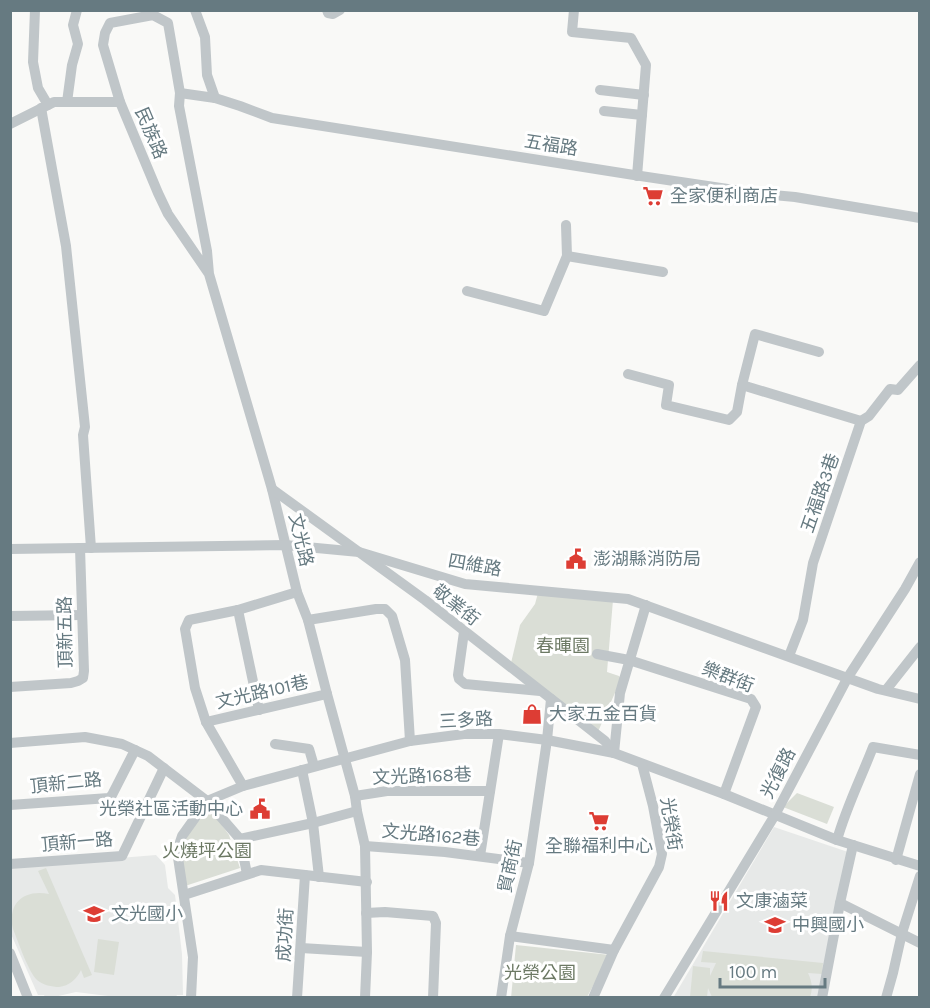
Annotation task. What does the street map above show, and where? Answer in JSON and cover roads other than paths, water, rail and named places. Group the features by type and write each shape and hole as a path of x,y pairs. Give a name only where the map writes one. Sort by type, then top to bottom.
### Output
{"street":[{"name":"頂新五路","path":"10,687 71,683 82,678 84,671 82,615 85,548 83,435 85,427 66,246 45,107 38,88 33,62 35,10"},
{"path":"67,102 72,65 78,45 73,25 77,10"},
{"path":"106,10 110,22 103,45 120,102"},
{"path":"195,10 205,37 207,75 215,98"},
{"path":"327,10 328,13 333,14 340,10"},
{"path":"574,10 572,32 631,38 646,65 636,176"},
{"path":"110,22 153,13"},
{"name":"文光路","path":"153,13 168,22 180,93 179,106 207,251 209,274 272,489 297,592 308,620 355,796 365,846 367,882 365,998"},
{"path":"600,90 644,95"},
{"name":"五福路","path":"180,93 215,98 272,118 636,176 795,197 920,218"},
{"name":"民族路","path":"10,124 54,102 120,102 168,214 209,274"},
{"path":"604,111 642,114"},
{"path":"467,291 544,311 567,256 566,225"},
{"path":"567,256 663,272"},
{"path":"628,374 669,385 666,405 729,420 737,412 755,334 819,352"},
{"name":"五福路3巷","path":"789,656 803,620 813,563 861,421 869,416 890,389 898,390 920,365"},
{"path":"742,385 861,421"},
{"name":"敬業街","path":"272,489 424,600 605,741 614,753"},
{"name":"四維路","path":"10,549 285,545 359,552 465,584 628,599 878,689 920,699"},
{"name":"光復路","path":"664,998 775,815 848,678 920,562"},
{"path":"243,786 206,722 195,688 185,629 189,620 238,610 297,592"},
{"path":"614,753 620,693 646,605"},
{"path":"308,620 376,609 385,609 392,616 405,660 410,741"},
{"path":"238,610 259,710"},
{"path":"10,616 82,615"},
{"path":"464,632 458,675 462,682 540,691"},
{"path":"886,690 920,647"},
{"name":"樂群街","path":"597,654 629,660 751,699 756,707 724,794"},
{"name":"文光路101巷","path":"206,722 327,694"},
{"name":"貿商街","path":"501,998 510,936 529,863 551,699"},
{"name":"三多路","path":"207,801 243,786 410,741 464,734 498,734 547,740 614,753 837,840 920,866"},
{"path":"480,856 498,734"},
{"path":"10,743 85,737 122,744 148,756 207,801 240,839 247,874"},
{"path":"275,744 309,749 314,766"},
{"path":"837,840 873,747 920,755"},
{"name":"頂新二路","path":"10,805 109,798 135,750"},
{"name":"光榮街","path":"593,998 614,950 659,867 662,854 642,764"},
{"name":"頂新一路","path":"10,864 122,856 164,768"},
{"path":"302,770 313,823 319,877"},
{"path":"896,860 916,804 920,774"},
{"name":"文光路168巷","path":"355,796 387,791 490,791"},
{"path":"191,998 193,957 177,851 182,836 207,801"},
{"path":"240,839 357,811"},
{"path":"822,998 853,845"},
{"name":"文光路162巷","path":"365,846 480,856 529,863"},
{"path":"184,895 261,870 367,882"},
{"name":"成功街","path":"297,998 305,875"},
{"path":"886,998 902,933 920,876"},
{"path":"840,903 920,943"},
{"path":"366,913 385,912 433,916 436,923 433,998"},
{"path":"510,936 614,950"},
{"path":"301,948 367,952"},
{"path":"10,953 28,998"}],"place":[{"name":"全家便利商店","path":"653,196"},
{"name":"澎湖縣消防局","path":"576,559"},
{"name":"大家五金百貨","path":"532,714"},
{"name":"光榮社區活動中心","path":"260,809"},
{"name":"全聯福利中心","path":"599,821"},
{"name":"文康滷菜","path":"719,901"},
{"name":"文光國小","path":"94,914"},
{"name":"中興國小","path":"775,925"}],"park label":[{"name":"春暉園","path":"563,646"},
{"name":"火燒坪公園","path":"207,851"},
{"name":"光榮公園","path":"540,973"}]}
